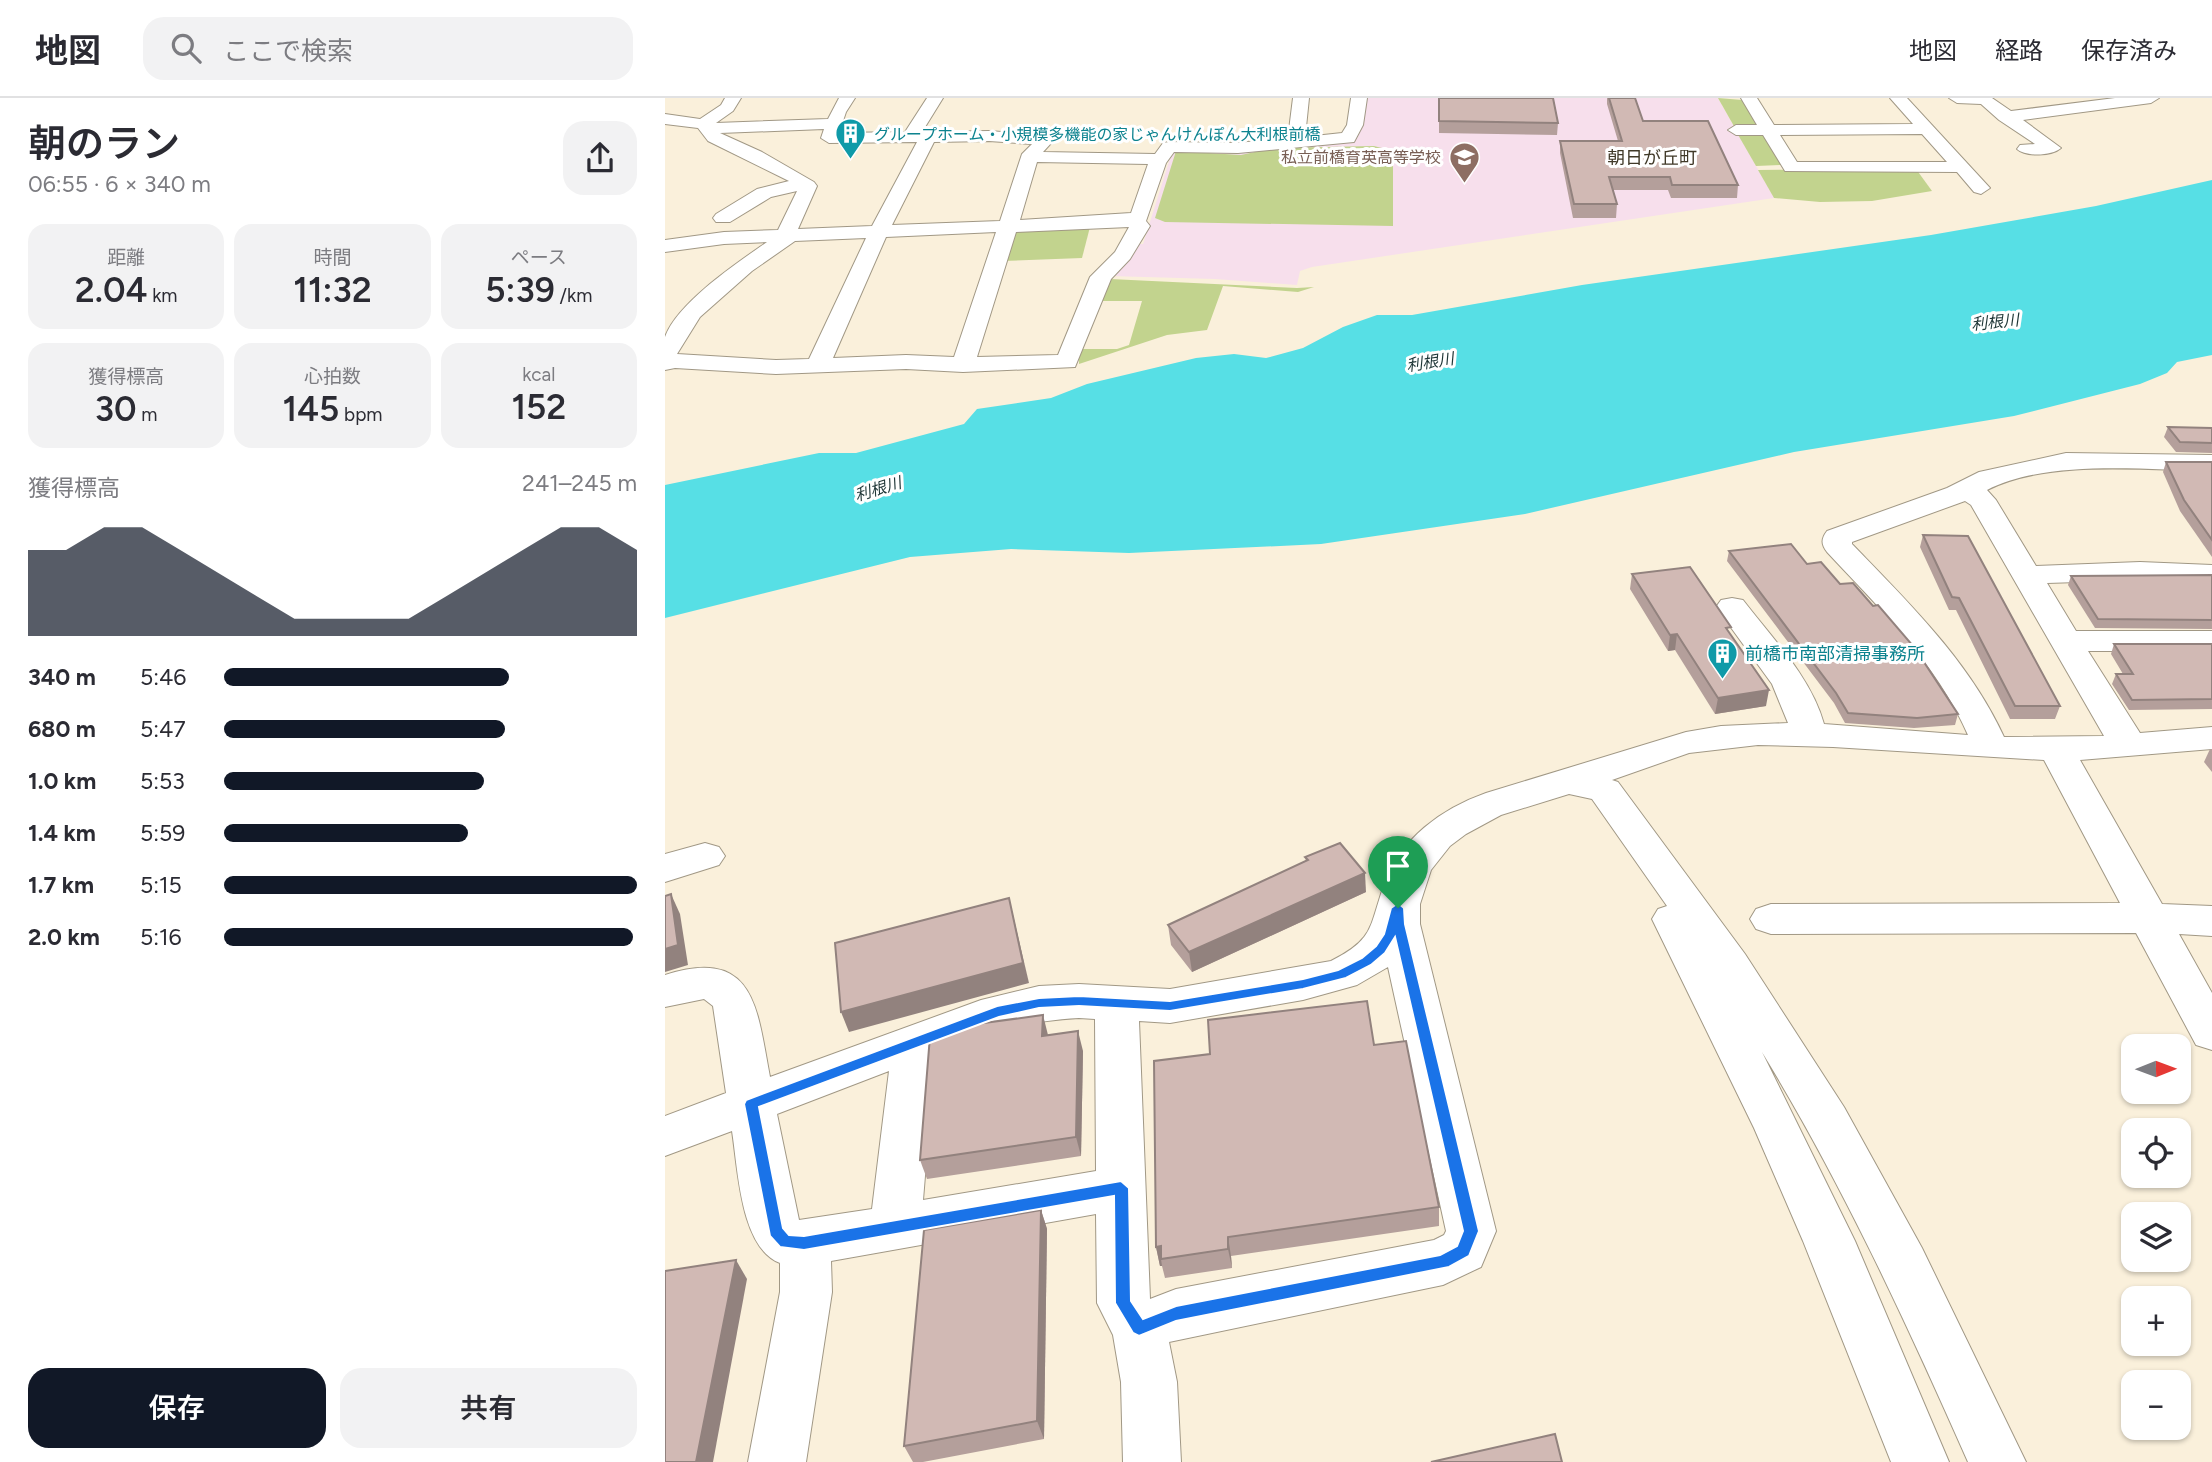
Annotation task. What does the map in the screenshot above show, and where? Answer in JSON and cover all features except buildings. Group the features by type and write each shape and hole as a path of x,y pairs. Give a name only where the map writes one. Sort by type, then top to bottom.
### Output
{"street":[{"path":"704,125 727,108 733,98"},
{"path":"665,246 717,239 1133,220 1139,217 1164,153 1160,143 1046,141 920,130 829,138 838,112 847,98"},
{"path":"818,366 936,98"},
{"path":"1296,141 1301,98"},
{"path":"1030,157 1164,153 1348,138 1355,125 1359,98"},
{"path":"1749,98 1768,130 1781,168 1959,167"},
{"path":"1898,98 1981,188"},
{"path":"1957,98 1985,100 2005,117 2040,137 2052,148 2026,149"},
{"path":"2005,117 2143,98"},
{"path":"920,130 942,118"},
{"path":"665,119 734,130 836,123"},
{"path":"704,125 713,137 756,156 808,186 787,231 789,236"},
{"path":"1736,130 1926,129"},
{"path":"2011,138 2067,135"},
{"path":"964,365 1030,157 1046,141"},
{"path":"723,218 764,194 805,183"},
{"path":"789,236 735,275 688,316 680,334 665,352 666,363 818,366 906,362 964,365 1059,364 1070,360 1101,277 1123,255 1140,226 1133,220"},
{"path":"665,316 688,316"},
{"path":"1991,747 1984,729 1943,662 1836,543 1837,537 1968,489 1989,478 2066,461 2212,463"},
{"path":"1968,489 1982,500 2122,736 2130,744"},
{"path":"2027,575 2140,571 2208,580"},
{"path":"1732,607 1787,682 1806,720 1809,736"},
{"path":"2067,641 2212,641"},
{"path":"665,1136 997,1012 1039,1003 1079,1001 1170,1006 1303,984 1342,974 1366,962 1380,949 1390,935 1403,886 1415,860 1428,844 1458,822 1488,806 1699,740 1763,734 2056,749 2212,738"},
{"path":"2056,749 2212,1033"},
{"path":"1569,782 1639,867 1686,941 1778,1128 1829,1241 1920,1462"},
{"path":"1569,782 1605,790 1695,914 1800,1075 1875,1208 1997,1462"},
{"path":"665,868 705,856"},
{"path":"1139,1328 1176,1314 1443,1262 1463,1251 1471,1231 1399,924 1398,908"},
{"path":"1770,919 2149,918 2212,921"},
{"path":"665,991 688,983 705,982 729,993 734,1004 776,1231 785,1242 804,1243 1121,1188"},
{"path":"1117,1003 1123,1303 1139,1328 1149,1382 1152,1462"},
{"path":"895,1227 913,1063 911,1044"},
{"path":"777,1462 806,1292 804,1243"}],"shaded area":[{"name":"私立前橋育英高等学校","path":"1367,98 1718,98 1774,198 1312,267 1300,271 1297,285 1109,276 1137,244 1143,244 1173,149 1352,140"}],"green space":[{"path":"1718,98 1742,100 1758,126 1735,128"},
{"path":"1737,133 1763,134 1781,165 1756,166"},
{"path":"1374,146 1393,151 1393,226 1165,222 1155,218 1176,151 1241,155 1273,148"},
{"path":"1916,169 1932,191 1872,201 1820,202 1774,198 1758,170"},
{"path":"1090,227 1082,258 1002,261 1016,230"},
{"path":"1110,279 1314,287 1298,292 1223,286 1207,330 1167,335 1079,364 1079,349 1117,349 1129,345 1142,301 1102,301"}],"water":[{"name":"利根川","path":"2212,180 2212,355 2177,362 2167,373 2140,384 2014,416 1794,452 1525,514 1321,544 1129,553 1011,549 910,557 665,618 665,485 819,453 856,453 964,424 977,409 1051,398 1087,384 1196,358 1234,354 1266,358 1303,348 1343,327 1377,315 1412,315 1582,285 1931,235 2096,206"}],"place":[{"name":"グループホーム・小規模多機能の家じゃんけんぽん大利根前橋","path":"851,161"},
{"name":"私立前橋育英高等学校","path":"1464,184"},
{"name":"前橋市南部清掃事務所","path":"1722,681"}],"district":[{"name":"朝日が丘町","path":"1652,158"}],"route":[{"path":"1398,908 1399,924 1471,1231 1463,1251 1443,1262 1176,1314 1139,1328 1123,1303 1121,1188 804,1243 785,1242 776,1231 751,1104 997,1012 1039,1003 1079,1001 1170,1006 1303,984 1342,974 1366,962 1380,949 1390,935 1398,908"}]}
